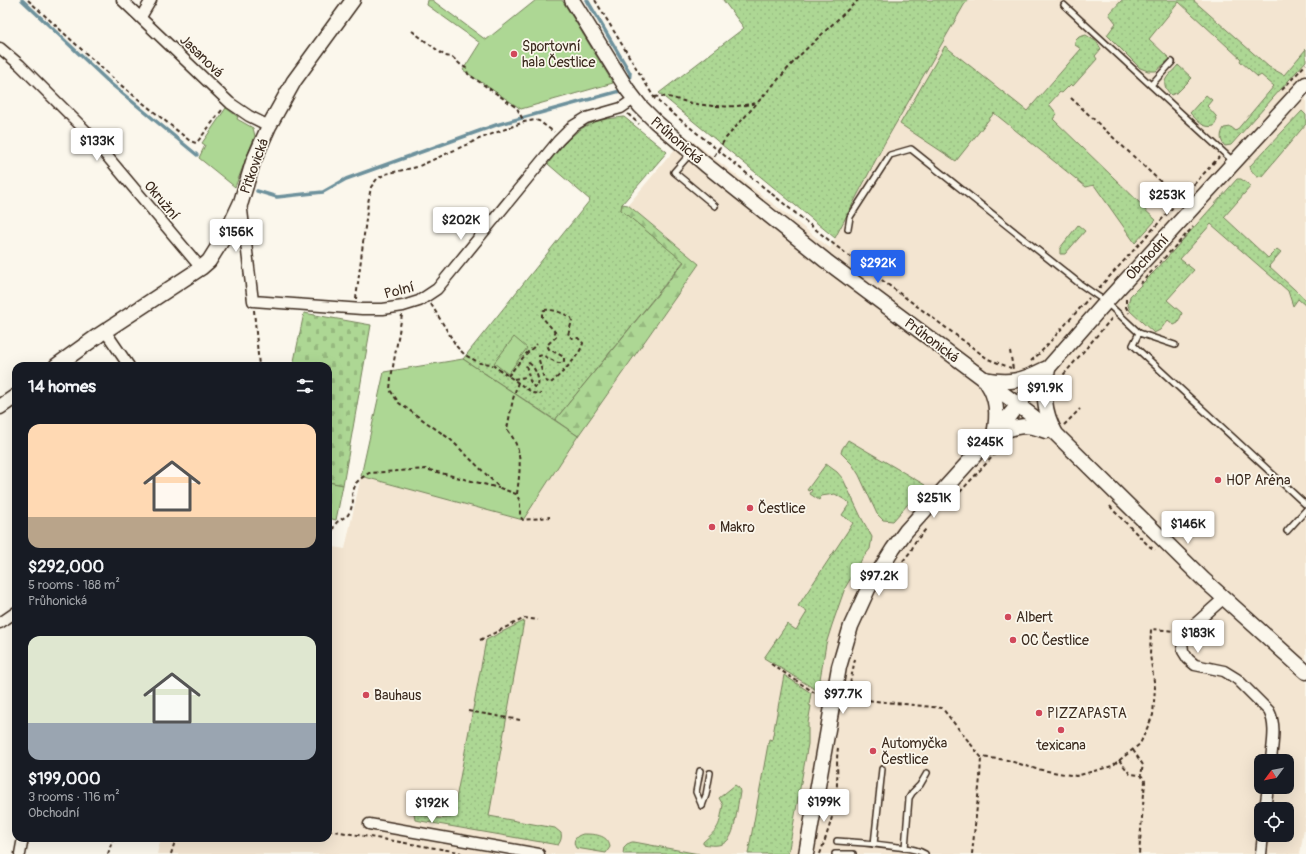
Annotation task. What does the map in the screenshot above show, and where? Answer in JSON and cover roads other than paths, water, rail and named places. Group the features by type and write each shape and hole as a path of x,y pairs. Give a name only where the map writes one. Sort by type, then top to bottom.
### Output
{"street":[{"name":"Jasanová","path":"122,0 229,101 249,116 269,126"},
{"path":"141,17 151,0"},
{"name":"Pitkovická","path":"62,362 105,331 201,268 209,261 226,234 241,202 253,162 269,126 294,81 353,0"},
{"name":"Průhonická","path":"572,0 627,89 634,99 656,122 826,262 1018,405 1060,427 1224,598 1306,672"},
{"name":"Okružní","path":"0,48 20,65 84,130 201,268"},
{"name":"Obchodní","path":"806,854 838,674 851,626 868,589 892,549 906,531 994,434 1049,367 1106,302 1306,84"},
{"name":"Polní","path":"241,202 253,301 383,309 403,306 419,301 437,288 561,138 573,126 586,118 620,108 634,99"},
{"path":"105,331 126,362"},
{"path":"984,379 1014,381 1026,378 1049,367"},
{"path":"1049,367 1045,386 1045,402 1049,419 1060,427"},
{"path":"984,379 996,402 997,412 994,434 1013,428 1028,426 1060,427"},
{"path":"0,407 12,399"},
{"path":"1224,598 1187,631 1182,642 1183,651 1188,659 1195,665 1224,672 1237,679 1269,711 1274,725 1271,754"},
{"path":"0,624 12,615"},
{"path":"369,824 491,850 539,854"},
{"path":"20,854 22,842"},
{"path":"1261,854 1262,842"}],"lane":[{"path":"1064,5 1235,162"},
{"path":"1151,85 1172,62"},
{"path":"848,229 850,217 890,155 911,149 1106,302 1139,333 1175,345"},
{"path":"691,152 674,172 715,206"},
{"path":"1139,333 1133,344 1306,504"},
{"path":"1287,531 1305,513"},
{"path":"874,844 882,769"},
{"path":"700,770 696,792 702,806 706,795 710,773"},
{"path":"905,848 909,798 920,785 927,773"},
{"path":"837,841 905,848 921,851 925,854"},
{"path":"835,854 854,854"}],"waterway":[{"path":"22,0 111,84 197,155"},
{"path":"587,0 630,73 629,83"},
{"path":"257,191 277,197 323,192 346,179 496,125 620,91"}],"place":[{"name":"Sportovní hala Čestlice","path":"514,54"},
{"name":"HOP Aréna","path":"1218,480"},
{"name":"Čestlice","path":"750,508"},
{"name":"Makro","path":"712,527"},
{"name":"Albert","path":"1008,617"},
{"name":"OC Čestlice","path":"1013,640"},
{"name":"Bauhaus","path":"366,695"},
{"name":"PIZZAPASTA","path":"1039,713"},
{"name":"texicana","path":"1061,730"},
{"name":"Automyčka Čestlice","path":"873,751"}]}
